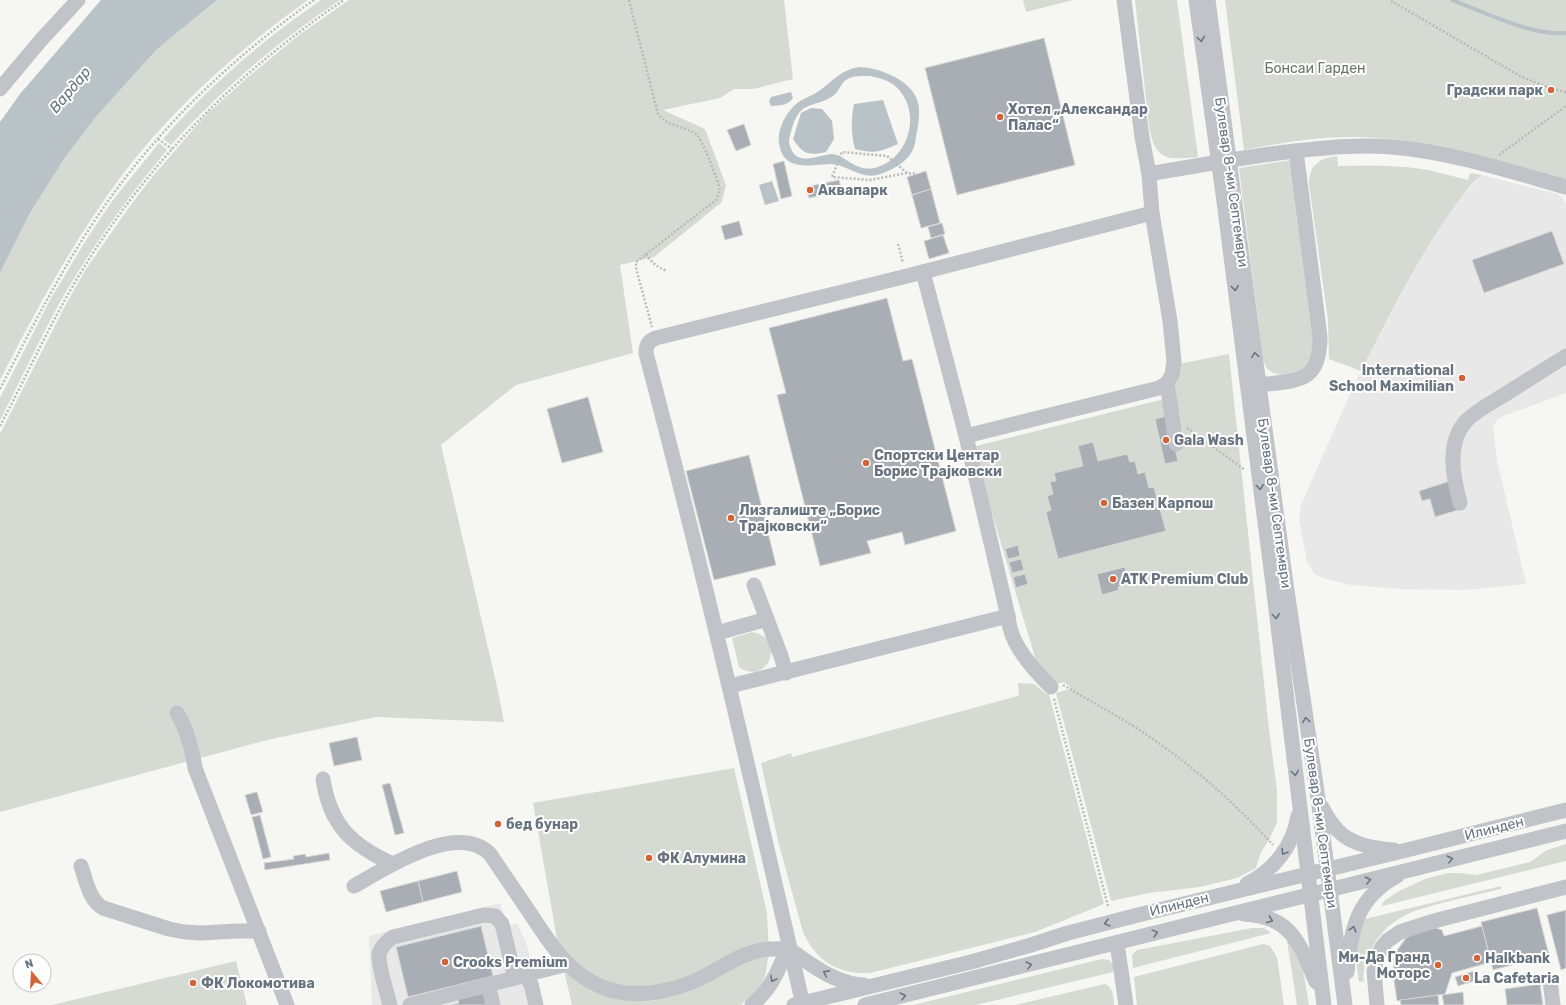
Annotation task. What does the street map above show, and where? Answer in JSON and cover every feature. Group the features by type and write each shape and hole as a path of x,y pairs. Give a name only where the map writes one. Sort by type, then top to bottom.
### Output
{"street":[{"path":"0,89 28,54 78,0"},
{"path":"966,436 1159,388 1167,383 1172,375 1174,361 1170,321 1152,213 1149,174 1136,98 1124,0"},
{"name":"Булевар 8-ми Септември","path":"1196,0 1218,124 1259,384 1345,1000"},
{"name":"Булевар 8-ми Септември","path":"1208,0 1218,124"},
{"path":"1149,174 1255,156 1333,146 1393,147 1418,150 1485,165 1566,187"},
{"path":"1259,384 1292,381 1306,376 1314,368 1320,353 1320,331 1296,151"},
{"name":"Булевар 8-ми Септември","path":"1228,192 1323,1001"},
{"path":"800,1004 730,686 684,496 646,352 648,343 656,338 923,272 1152,213"},
{"path":"923,272 966,436 1008,616 1010,631 1015,642 1036,672 1051,687"},
{"path":"1460,503 1452,465 1457,438 1464,425 1483,408 1566,356"},
{"path":"1167,383 1176,444"},
{"path":"754,585 786,673"},
{"path":"730,686 1008,616"},
{"path":"717,633 767,619"},
{"path":"177,713 187,733 195,768 287,1005"},
{"path":"323,779 330,808 342,829 365,849 393,864"},
{"path":"1318,798 1331,822 1338,831 1349,840 1357,844 1392,850 1407,850"},
{"path":"1226,893 1260,877 1276,863 1289,844 1297,824 1299,802"},
{"name":"Илинден","path":"800,1004 971,962 1131,916 1407,850 1566,810"},
{"name":"Илинден","path":"865,1005 1566,831"},
{"path":"354,886 393,864 422,852 444,844 464,842 481,847 490,854 553,946 568,964 589,981 613,992 625,994 649,994 676,988 702,978 735,958 771,949 789,950 817,968 845,982 860,985 877,985"},
{"path":"81,866 93,898 97,905 103,908 169,929 185,932 201,933 259,931"},
{"path":"1345,1000 1351,938 1360,911 1368,899 1381,887 1392,879 1412,869"},
{"path":"1377,1005 1375,964 1382,947 1392,937 1400,932 1420,925 1566,888"},
{"path":"1232,914 1262,917 1287,928 1303,954 1323,1001"},
{"path":"390,1005 380,962 380,954 388,940 393,937 484,915 495,916 502,924 520,976 531,984 536,1005"},
{"path":"1117,943 1126,1005"},
{"path":"752,1005 769,986 775,977 781,961 789,950"},
{"path":"410,1005 568,964"},
{"path":"1550,980 1553,1005"},
{"path":"488,985 493,1005"}],"path":[{"path":"0,389 59,278 77,248 118,188 188,105 219,76 273,30 314,0"},
{"path":"0,426 61,307 88,260 127,204 172,149 202,116 242,79 298,32 344,0"},
{"path":"629,0 658,114 663,119 697,134 720,190 716,200 636,262 636,268 656,338"},
{"path":"1390,1 1520,76 1547,87 1566,92"},
{"path":"1485,165 1566,106"},
{"path":"158,139 172,149"},
{"path":"907,173 887,156 842,152 832,177 870,180 907,173 917,174"},
{"path":"898,244 907,276"},
{"path":"646,254 651,262 658,268 667,271"},
{"path":"1172,417 1247,472"},
{"path":"1108,906 1051,687 1062,684 1146,734 1178,758 1242,812 1276,849"}],"shaded area":[{"name":"International School Maximilian","path":"1482,175 1557,194 1563,198 1566,204 1566,393 1506,415 1498,419 1493,426 1497,460 1526,584 1465,590 1401,589 1351,585 1318,576 1312,571 1307,561 1299,520 1301,505 1354,385 1422,254 1462,196"},
{"path":"500,903 507,926 517,923 526,942 541,1005 372,1005 369,936"}],"green space":[{"path":"217,0 308,0 231,60 184,104 140,152 86,226 41,302 0,380 0,273 30,213 64,159 95,118 156,50"},
{"path":"321,0 340,0 294,32 251,67 210,105 171,145 163,139 199,100 238,64 278,31"},
{"path":"349,0 784,0 793,79 753,89 734,89 720,98 663,110 705,129 726,185 722,202 654,257 620,265 633,353 516,385 441,445 504,722 376,717 267,740 0,812 0,434 65,306 86,269 153,176 205,116 247,78 299,35"},
{"path":"1023,0 1073,0 1026,12"},
{"path":"1135,0 1177,0 1198,157 1170,158 1159,152 1155,146 1149,126"},
{"name":"Бонсаи Гарден","path":"1225,0 1566,0 1566,180 1462,152 1409,141 1382,138 1341,137 1313,139 1244,150"},
{"path":"159,143 167,150 110,224 83,263 51,318 0,420 0,398 50,300 88,237 113,200"},
{"path":"1337,156 1338,166 1406,167 1428,170 1468,180 1470,173 1482,175 1463,194 1428,246 1404,287 1361,371 1329,359 1328,320 1309,184 1313,167 1325,159"},
{"path":"1291,160 1314,340 1311,361 1298,374 1281,375 1268,370 1263,359 1239,168"},
{"path":"1229,354 1269,730 1277,790 1277,822 1269,840 1261,852 1256,868 1237,878 1200,887 1149,893 1111,901 1056,693 1070,689 1064,682 1044,687 972,447 1168,398 1178,379 1179,364"},
{"path":"752,632 763,636 769,643 771,651 770,659 765,666 758,671 749,671 739,667 732,638"},
{"path":"1018,683 1034,684 1046,694 1049,694 1104,904 1035,932 870,973 848,972 830,964 815,951 803,932 778,841 761,763 791,753 792,757 1018,696"},
{"name":"ФК Алумина","path":"734,768 767,913 769,953 765,977 757,991 741,1005 572,1005 558,945 533,803"},
{"path":"1566,844 1566,861 1382,906 1383,902 1397,892 1425,879 1448,873 1476,875 1530,862 1547,850"},
{"path":"1501,886 1501,889 1425,908 1403,916 1394,922 1377,940 1366,962 1364,981 1359,981 1357,950 1359,935 1365,919"},
{"path":"1252,928 1264,928 1271,933 1133,968 1132,955 1137,950"},
{"path":"1287,941 1290,943 1303,970 1309,1005 1297,1005"},
{"path":"1263,944 1270,946 1277,957 1284,1005 1137,1005 1134,977"},
{"path":"1102,959 1109,960 1113,964 1113,972 976,1005 913,1005"},
{"name":"ФК Локомотива","path":"236,961 247,1005 52,1005"},
{"path":"1105,984 1110,987 1114,1005 1015,1005"}],"water":[{"name":"Вардар","path":"101,0 217,0 156,50 95,118 64,159 30,213 0,273 0,122 20,94"},
{"path":"859,67 883,72 899,80 912,91 918,101 919,114 915,143 912,152 904,161 894,168 871,176 842,166 830,164 798,165 791,163 781,152 779,143 780,131 784,119 791,109 800,101 816,93 841,74","holes":["858,76 870,76 893,84 904,96 909,108 910,120 908,133 904,145 896,155 886,163 867,169 861,168 841,157 832,154 813,158 801,158 796,155 792,150 789,140 792,128 799,113 808,106 833,96 848,79"]},
{"path":"791,92 793,98 791,101 783,105 771,106 769,101 771,97"},
{"path":"883,100 898,144 886,149 872,152 855,149 852,126 854,104"},
{"path":"811,108 822,109 832,121 834,139 826,152 815,154 806,153 793,139 801,113"},
{"path":"772,181 779,201 765,205 759,185"}],"building":[{"name":"Хотел „Александар Палас“","path":"1044,38 1075,165 957,195 925,68"},
{"path":"744,124 751,145 736,151 727,130"},
{"path":"784,161 792,196 781,199 773,164"},
{"path":"926,171 931,189 912,195 907,177"},
{"path":"839,180 842,191 809,198 806,187"},
{"path":"931,189 940,223 921,228 912,195"},
{"path":"739,221 743,235 725,240 721,226"},
{"path":"942,223 945,234 931,238 928,227"},
{"path":"1552,231 1564,264 1484,293 1472,260"},
{"path":"943,235 949,253 929,259 924,241"},
{"name":"Спортски Центар Борис Трајковски","path":"887,298 903,361 912,359 956,531 905,545 902,532 867,541 871,553 820,566 777,395 786,393 769,328"},
{"path":"588,397 603,452 562,463 547,409"},
{"name":"Gala Wash","path":"1167,416 1178,461 1165,464 1155,419"},
{"name":"Базен Карпош","path":"1093,442 1098,461 1127,454 1130,462 1135,461 1138,474 1145,472 1149,488 1154,487 1166,531 1058,559 1046,512 1051,510 1047,496 1053,494 1050,482 1056,481 1054,473 1083,466 1078,446"},
{"name":"Лизгалиште „Борис Трајковски“","path":"749,455 776,565 714,580 686,471"},
{"path":"1450,481 1458,510 1435,517 1430,499 1422,501 1419,491"},
{"path":"1018,545 1020,556 1008,559 1005,549"},
{"path":"1021,559 1024,570 1012,573 1009,562"},
{"name":"ATK Premium Club","path":"1125,567 1129,584 1118,587 1119,590 1102,595 1097,574"},
{"path":"1025,574 1028,584 1016,588 1013,577"},
{"path":"357,737 362,760 334,766 329,743"},
{"path":"390,783 404,833 395,835 382,785"},
{"path":"257,792 263,812 251,815 245,795"},
{"path":"260,815 271,857 263,859 252,817"},
{"path":"329,853 330,860 265,870 264,863 294,859 293,856 305,854 306,857"},
{"path":"457,871 462,892 423,902 418,881"},
{"path":"418,881 423,902 386,912 380,891"},
{"path":"1537,908 1549,955 1493,970 1481,922"},
{"path":"1566,910 1566,968 1561,970 1547,915"},
{"name":"Crooks Premium","path":"481,926 493,976 408,997 396,947"},
{"name":"Ми-Да Гранд Моторс","path":"1482,926 1491,962 1452,973 1445,994 1397,1001 1393,973 1394,958 1398,949 1406,938 1413,934 1436,928 1442,930 1444,936"},
{"name":"La Cafetaria","path":"1474,971 1477,980 1458,986 1455,977"},
{"path":"1540,984 1543,1005 1507,1005 1505,989"},
{"path":"482,989 487,1005 450,1005 459,1003 457,996"},
{"path":"1463,992 1464,1005 1444,1005 1442,995"},
{"path":"1438,995 1439,1005 1401,1005 1400,1000"}],"waterway":[{"path":"1452,0 1493,17 1523,27 1552,33 1566,33"}],"place":[{"name":"Градски парк","path":"1551,90"},
{"name":"Хотел „Александар Палас“","path":"1000,117"},
{"name":"Аквапарк","path":"810,190"},
{"name":"International School Maximilian","path":"1462,378"},
{"name":"Gala Wash","path":"1166,440"},
{"name":"Спортски Центар Борис Трајковски","path":"866,463"},
{"name":"Базен Карпош","path":"1104,503"},
{"name":"Лизгалиште „Борис Трајковски“","path":"731,518"},
{"name":"ATK Premium Club","path":"1113,579"},
{"name":"бед бунар","path":"498,824"},
{"name":"ФК Алумина","path":"649,858"},
{"name":"Halkbank","path":"1477,958"},
{"name":"Crooks Premium","path":"445,962"},
{"name":"Ми-Да Гранд Моторс","path":"1438,965"},
{"name":"La Cafetaria","path":"1466,978"},
{"name":"ФК Локомотива","path":"193,983"}]}
